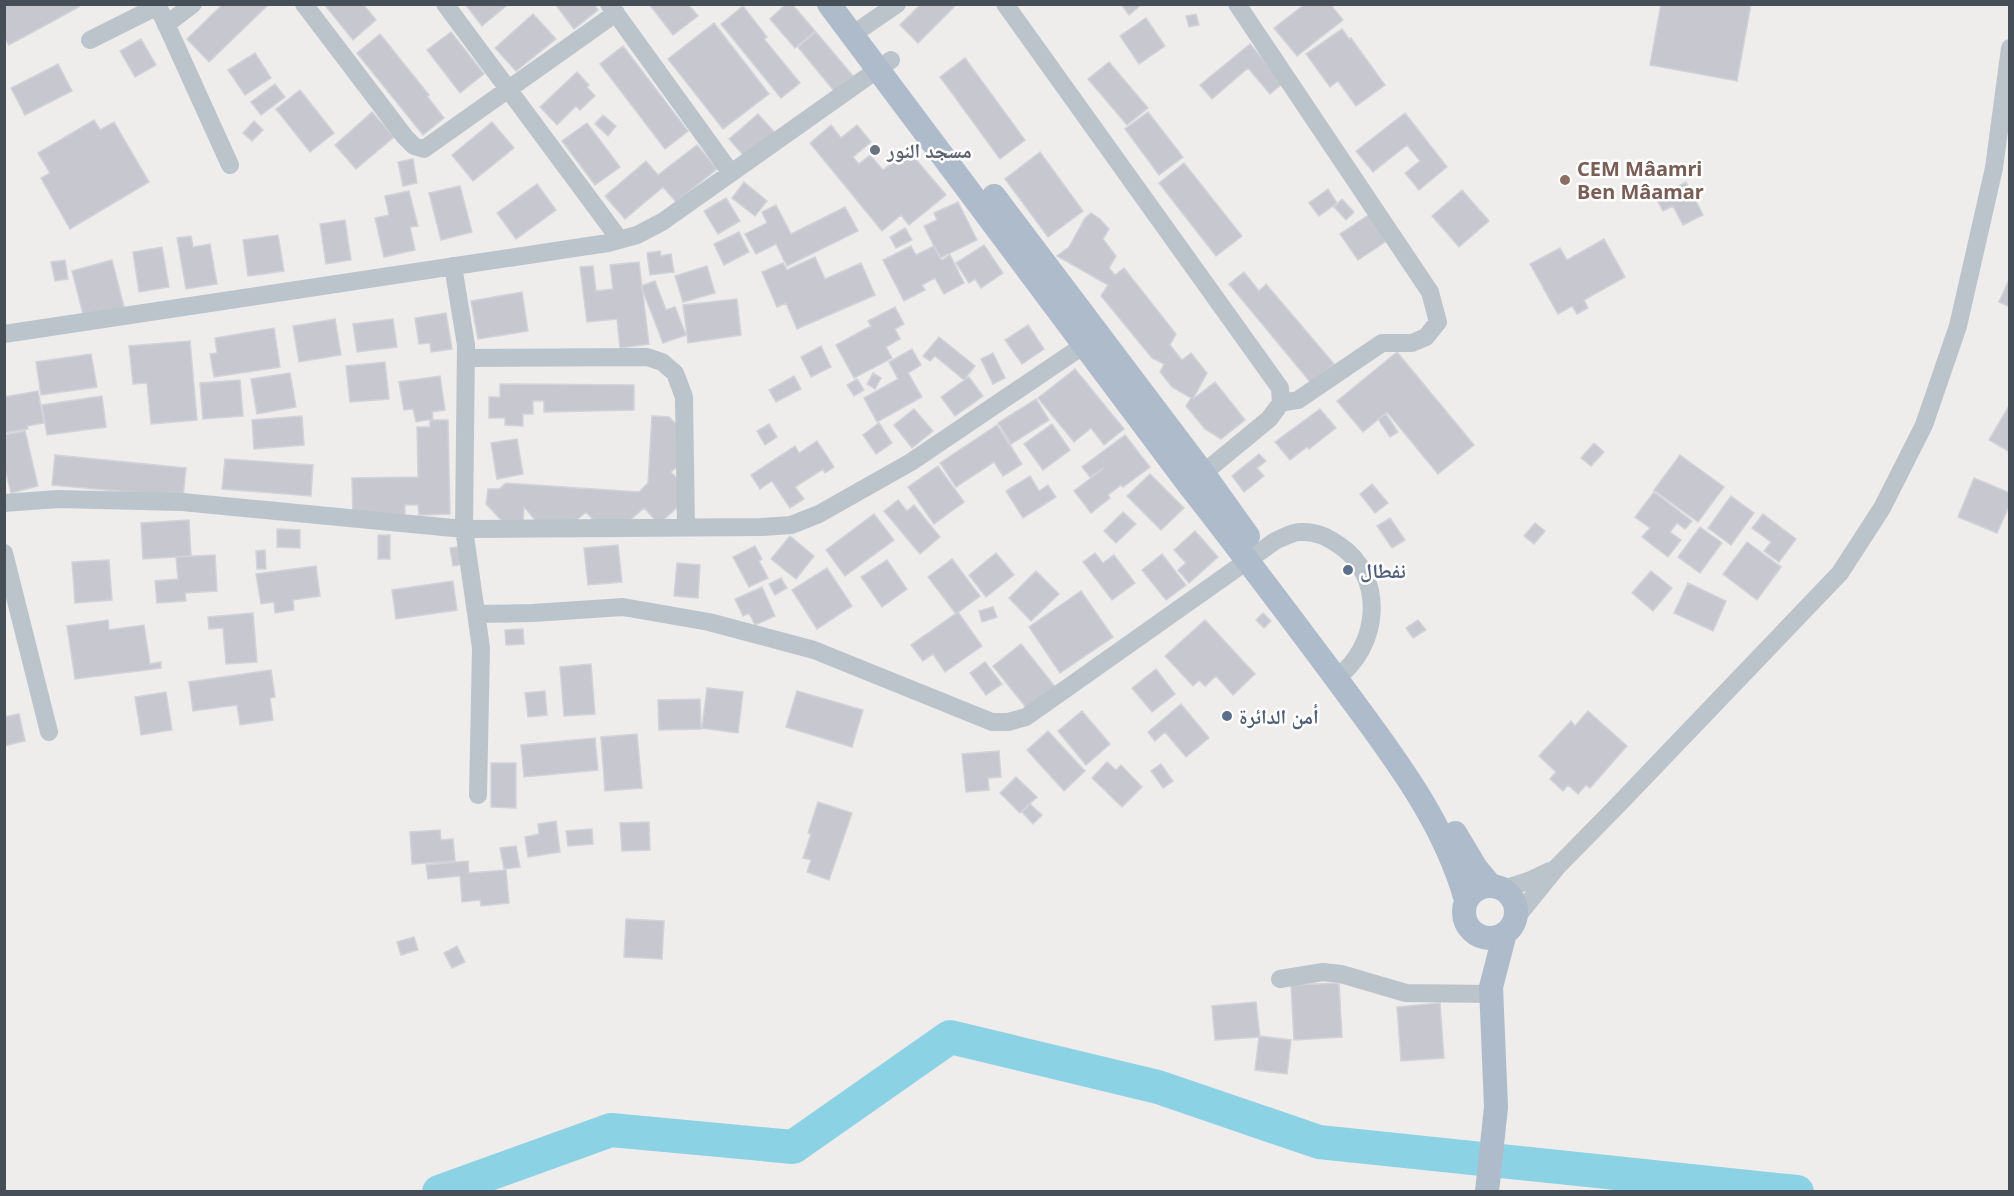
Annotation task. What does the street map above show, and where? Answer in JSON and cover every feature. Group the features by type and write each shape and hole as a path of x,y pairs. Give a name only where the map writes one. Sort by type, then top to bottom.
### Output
{"main road":[{"path":"829,4 859,31 885,64 1092,340 1340,675 1470,859 1496,887 1514,902 1516,910 1491,990"},
{"path":"850,4 859,31"},
{"path":"1425,796 1466,900 1464,917 1467,925 1473,932 1489,938 1497,937 1510,926"},
{"path":"1466,900 1476,889 1496,887"},
{"path":"1473,932 1491,990 1496,1107 1487,1191"}],"street":[{"path":"166,25 193,4"},
{"path":"304,4 405,137 414,146 424,149 508,89 612,9 731,173"},
{"path":"445,4 620,240"},
{"path":"859,31 897,4"},
{"path":"1237,4 1430,292 1438,322 1426,337 1412,343 1382,343 1298,400 1281,403"},
{"path":"90,40 157,5 230,165"},
{"path":"1014,8 1280,388 1281,403 1269,419 1196,479"},
{"path":"1510,926 1557,867 1840,573 1882,508 1924,425 1958,327 1994,168 2010,48"},
{"path":"4,334 620,240 637,235 662,222 885,64"},
{"path":"453,266 466,345 464,530 481,648 478,795"},
{"path":"4,503 58,500 182,502 464,530 791,525 819,514 911,462 1092,340"},
{"path":"466,358 647,357 662,362 675,374 684,396 686,528"},
{"path":"476,614 623,607 709,622 814,650 992,722 1008,722 1026,717 1275,542 1300,532 1324,534 1347,550 1364,570 1373,599 1371,624 1360,654 1340,675"},
{"path":"4,553 49,732"},
{"path":"1496,887 1531,880 1557,867"},
{"path":"1280,979 1323,972 1349,976 1406,993 1491,990"}],"building":[{"path":"4,4 78,4 79,7 9,45 4,37"},
{"path":"223,4 269,4 209,62 187,39"},
{"path":"324,4 363,4 376,20 353,40"},
{"path":"465,4 505,4 506,6 482,26"},
{"path":"555,4 594,4 598,10 574,29"},
{"path":"649,4 688,4 698,16 673,35"},
{"path":"786,4 792,4 815,31 795,48 770,19"},
{"path":"921,4 952,4 954,7 918,43 900,25"},
{"path":"1121,4 1142,4 1129,15"},
{"path":"1305,4 1330,4 1343,20 1297,56 1274,28"},
{"path":"1661,4 1751,4 1737,81 1650,65"},
{"path":"743,6 767,37 764,39 800,83 781,98 721,24"},
{"path":"533,14 556,39 516,71 495,48"},
{"path":"1196,14 1199,25 1189,27 1186,16"},
{"path":"1146,18 1165,46 1139,64 1120,36"},
{"path":"714,23 769,94 723,129 668,59"},
{"path":"1342,29 1385,85 1356,106 1338,81 1330,87 1306,54"},
{"path":"451,32 484,74 460,93 427,50"},
{"path":"816,32 853,76 834,91 798,47"},
{"path":"380,34 429,95 427,96 444,118 423,135 357,53"},
{"path":"141,39 156,65 135,77 120,51"},
{"path":"1250,44 1283,83 1270,94 1248,68 1212,99 1200,85"},
{"path":"623,46 688,131 665,149 600,64"},
{"path":"255,53 271,78 245,95 228,70"},
{"path":"965,58 1025,140 1000,159 940,77"},
{"path":"1109,62 1148,108 1127,125 1088,79"},
{"path":"58,64 72,91 25,115 11,88"},
{"path":"577,72 595,96 580,110 576,106 557,125 540,107"},
{"path":"275,84 285,97 261,115 251,102"},
{"path":"300,90 334,133 310,152 276,109"},
{"path":"372,112 394,137 356,169 335,145"},
{"path":"1148,112 1183,157 1159,175 1125,129"},
{"path":"1405,113 1447,167 1419,190 1405,173 1420,161 1407,145 1373,172 1356,151"},
{"path":"758,114 775,133 746,158 729,139"},
{"path":"603,115 616,126 608,136 595,124"},
{"path":"94,120 100,130 114,122 149,182 70,229 41,178 50,173 38,153"},
{"path":"254,121 263,130 252,141 243,133"},
{"path":"492,122 514,148 473,181 452,155"},
{"path":"587,123 620,167 595,185 562,141"},
{"path":"831,125 841,138 857,125 871,142 853,157 859,164 870,155 883,170 908,150 946,195 909,225 901,215 882,231 810,143"},
{"path":"697,145 717,169 676,202 663,187 625,219 605,196 646,161 658,175"},
{"path":"1040,152 1083,211 1048,237 1005,179"},
{"path":"413,159 417,183 403,186 398,162"},
{"path":"1184,163 1242,236 1216,256 1159,183"},
{"path":"744,182 767,201 755,216 732,198"},
{"path":"1686,182 1703,215 1683,225 1673,206 1663,211 1656,198"},
{"path":"537,184 556,210 516,239 497,213"},
{"path":"460,186 472,232 441,240 429,193"},
{"path":"1328,189 1337,203 1319,216 1309,203"},
{"path":"1462,190 1489,221 1459,247 1432,216"},
{"path":"409,191 418,226 410,227 415,250 384,257 375,218 389,215 385,196"},
{"path":"726,198 740,221 718,234 704,211"},
{"path":"1342,199 1354,212 1346,220 1334,207"},
{"path":"958,202 977,240 940,258 924,226 937,220 934,213"},
{"path":"776,205 791,234 845,207 858,231 787,266 776,244 756,254 745,234 767,223 762,212"},
{"path":"1091,213 1109,229 1103,239 1116,256 1109,268 1115,275 1124,268 1176,334 1170,345 1182,360 1191,353 1207,373 1193,399 1215,382 1245,420 1221,439 1205,429 1186,406 1191,398 1172,387 1160,372 1164,364 1152,358 1101,296 1108,285 1057,256 1069,247 1085,218"},
{"path":"1370,214 1388,240 1358,260 1340,234"},
{"path":"345,220 351,260 326,264 320,224"},
{"path":"905,228 912,240 896,248 890,237"},
{"path":"739,232 749,252 724,265 714,244"},
{"path":"278,235 284,271 248,276 243,240"},
{"path":"191,236 193,247 210,244 217,284 186,289 177,238"},
{"path":"1604,239 1625,277 1584,300 1588,308 1577,314 1572,306 1558,314 1530,264 1560,248 1567,260"},
{"path":"984,245 1003,273 981,288 975,279 969,283 956,263"},
{"path":"911,246 916,255 934,246 942,260 950,255 964,283 944,294 935,278 922,285 925,290 904,301 883,260"},
{"path":"162,247 169,287 139,292 133,252"},
{"path":"660,251 661,256 671,254 674,272 650,275 647,253"},
{"path":"815,257 825,279 861,263 875,295 797,329 786,303 777,307 762,272 783,263 787,270"},
{"path":"65,260 68,279 55,281 51,262"},
{"path":"112,260 124,307 84,318 72,271"},
{"path":"639,262 649,344 620,348 617,319 587,322 580,267 593,266 596,291 613,289 610,265"},
{"path":"707,266 715,293 683,302 675,276"},
{"path":"1244,272 1259,291 1266,284 1334,364 1311,383 1229,284"},
{"path":"655,281 666,310 675,307 686,335 663,343 641,286"},
{"path":"2008,282 2010,283 2010,307 1999,302"},
{"path":"522,292 528,331 478,339 471,301"},
{"path":"737,299 741,335 688,343 683,305"},
{"path":"895,307 904,324 895,329 900,339 886,347 892,358 854,378 836,345 871,326 868,321"},
{"path":"446,313 452,349 431,352 430,343 419,344 415,318"},
{"path":"335,319 341,355 299,362 293,326"},
{"path":"393,319 397,347 357,352 353,324"},
{"path":"1028,325 1044,349 1022,364 1005,340"},
{"path":"274,328 280,367 214,377 210,354 217,353 215,338"},
{"path":"939,337 975,366 964,380 935,356 930,361 923,356"},
{"path":"190,341 197,420 151,424 147,383 133,384 129,346"},
{"path":"821,346 831,367 811,377 801,357"},
{"path":"912,349 921,365 908,373 922,397 877,422 864,398 898,379 889,362"},
{"path":"1397,352 1474,445 1438,474 1387,412 1363,432 1337,401"},
{"path":"993,353 1005,378 993,384 981,359"},
{"path":"91,354 97,387 41,395 36,362"},
{"path":"385,362 389,399 350,402 346,366"},
{"path":"1075,369 1124,429 1104,445 1091,428 1074,442 1038,398"},
{"path":"290,373 296,407 257,414 251,379"},
{"path":"873,373 881,378 875,389 867,384"},
{"path":"440,376 445,410 432,412 433,419 416,422 413,409 404,410 399,382"},
{"path":"794,376 801,389 776,402 769,390"},
{"path":"969,377 983,396 955,416 941,397"},
{"path":"857,379 864,390 854,396 847,385"},
{"path":"240,380 243,416 203,419 200,383"},
{"path":"500,384 634,385 634,410 544,412 544,401 533,401 533,414 523,414 523,426 505,425 505,418 489,418 489,397 500,397"},
{"path":"38,391 44,423 27,426 28,429 4,433 4,397"},
{"path":"102,396 106,427 47,435 42,405"},
{"path":"1036,399 1049,420 1011,444 998,423"},
{"path":"2010,404 2010,452 1989,440"},
{"path":"914,409 933,431 912,448 894,425"},
{"path":"1320,409 1336,428 1309,449 1307,447 1290,460 1275,442"},
{"path":"1386,414 1398,432 1390,437 1378,419"},
{"path":"302,416 304,445 254,449 252,420"},
{"path":"652,416 669,417 683,431 680,464 671,472 682,484 681,504 659,524 644,508 628,522 593,520 586,512 572,524 537,522 524,507 523,523 502,521 486,504 488,489 499,489 506,483 639,492 648,483"},
{"path":"430,420 448,420 450,514 419,515 418,505 405,505 405,517 353,518 352,478 418,477 417,427 430,427"},
{"path":"879,423 892,443 876,454 863,435"},
{"path":"769,424 777,437 765,445 757,431"},
{"path":"1052,424 1070,450 1043,470 1024,444"},
{"path":"997,425 1022,464 1003,476 994,462 956,487 940,463"},
{"path":"25,431 38,486 11,493 4,464 4,435"},
{"path":"1125,435 1150,467 1108,495 1110,498 1091,513 1074,491 1104,468 1090,477 1082,467"},
{"path":"517,439 523,474 497,479 491,443"},
{"path":"817,441 834,467 825,473 823,469 795,487 804,499 790,508 772,481 760,489 751,475 795,446 799,453"},
{"path":"1594,443 1604,452 1591,466 1581,458"},
{"path":"1259,454 1266,461 1257,468 1264,476 1244,492 1232,476"},
{"path":"55,455 186,468 183,497 52,485"},
{"path":"1680,455 1724,487 1698,522 1654,490"},
{"path":"225,459 313,465 311,496 222,489"},
{"path":"938,466 964,502 934,524 908,487"},
{"path":"1150,474 1184,508 1161,530 1127,496"},
{"path":"1030,476 1039,491 1048,485 1056,497 1023,518 1006,491"},
{"path":"1974,478 2010,493 2010,504 1997,533 1958,517"},
{"path":"1372,484 1388,503 1375,513 1360,494"},
{"path":"1654,492 1692,521 1685,529 1677,523 1670,532 1681,540 1668,557 1642,537 1650,528 1635,517"},
{"path":"1731,496 1754,513 1731,545 1708,528"},
{"path":"898,500 907,511 914,505 940,537 920,554 884,511"},
{"path":"1123,512 1136,524 1116,543 1104,531"},
{"path":"874,514 894,540 845,576 826,550"},
{"path":"1763,514 1796,539 1779,562 1764,551 1771,542 1752,528"},
{"path":"1390,518 1405,540 1392,548 1377,526"},
{"path":"189,520 191,556 143,559 141,523"},
{"path":"1535,523 1545,531 1534,544 1524,536"},
{"path":"1700,527 1722,543 1700,573 1678,557"},
{"path":"277,529 300,530 300,548 277,547"},
{"path":"1195,531 1218,557 1189,583 1178,570 1186,563 1174,550"},
{"path":"378,535 390,535 390,559 378,559"},
{"path":"790,536 814,556 796,579 771,559"},
{"path":"1747,542 1781,567 1757,600 1723,574"},
{"path":"618,545 622,582 588,585 584,548"},
{"path":"462,546 465,564 453,566 450,548"},
{"path":"755,546 762,559 759,561 768,578 749,587 733,557"},
{"path":"265,550 266,569 257,569 256,551"},
{"path":"996,553 1014,575 986,597 969,575"},
{"path":"1095,553 1103,563 1114,555 1135,583 1112,600 1083,562"},
{"path":"1162,554 1186,585 1166,600 1142,570"},
{"path":"215,555 217,591 185,593 186,601 157,603 155,581 178,579 176,557"},
{"path":"952,559 980,596 956,614 928,577"},
{"path":"109,560 112,600 75,603 72,562"},
{"path":"887,560 907,589 882,607 861,577"},
{"path":"677,563 700,565 698,598 674,596"},
{"path":"316,566 320,596 293,600 294,610 275,613 274,602 261,604 256,574"},
{"path":"827,568 852,606 817,629 792,590"},
{"path":"1036,571 1059,594 1031,621 1009,598"},
{"path":"1651,571 1672,588 1653,611 1632,593"},
{"path":"781,578 787,588 775,595 769,584"},
{"path":"453,581 457,610 396,619 392,590"},
{"path":"1688,583 1726,601 1713,631 1674,613"},
{"path":"762,587 775,616 755,625 749,613 743,616 735,599"},
{"path":"1081,591 1113,637 1060,673 1029,627"},
{"path":"993,607 997,617 982,622 979,611"},
{"path":"958,612 982,646 945,672 933,654 923,661 911,645"},
{"path":"253,613 257,662 226,664 223,628 209,629 208,617"},
{"path":"1263,613 1271,621 1264,628 1256,620"},
{"path":"108,620 109,630 144,625 150,664 161,662 161,668 75,679 67,626"},
{"path":"1205,620 1255,674 1233,695 1216,676 1205,686 1199,680 1193,686 1165,656"},
{"path":"1418,620 1426,630 1413,638 1406,628"},
{"path":"523,629 524,644 506,645 505,630"},
{"path":"1021,644 1056,688 1028,710 993,666"},
{"path":"985,662 1002,684 986,695 970,673"},
{"path":"591,664 595,714 564,716 560,667"},
{"path":"1156,669 1175,694 1152,712 1132,688"},
{"path":"271,670 275,697 270,698 273,720 240,725 237,705 193,711 189,682"},
{"path":"707,688 743,692 738,733 702,728"},
{"path":"545,691 547,715 528,717 525,693"},
{"path":"797,691 863,710 852,747 786,727"},
{"path":"166,692 172,730 141,735 135,697"},
{"path":"700,699 701,729 659,730 658,700"},
{"path":"1181,704 1209,738 1186,757 1165,732 1155,741 1148,732"},
{"path":"1082,711 1110,744 1086,765 1058,731"},
{"path":"1588,711 1627,746 1590,788 1586,785 1578,794 1568,785 1563,791 1550,779 1556,772 1539,756 1571,721 1575,726"},
{"path":"19,714 25,741 4,746 4,717"},
{"path":"1048,731 1085,771 1064,791 1027,750"},
{"path":"637,734 642,788 605,791 601,737"},
{"path":"595,738 598,770 524,777 521,745"},
{"path":"999,751 1001,777 988,778 989,790 966,792 962,754"},
{"path":"1107,762 1116,770 1121,765 1142,787 1122,807 1092,778"},
{"path":"491,763 516,763 516,808 491,807"},
{"path":"1161,764 1173,781 1163,788 1151,771"},
{"path":"1016,777 1037,797 1020,813 1000,793"},
{"path":"818,802 852,813 829,880 807,872 811,860 803,858"},
{"path":"1030,804 1042,815 1033,824 1022,812"},
{"path":"556,821 560,852 528,857 525,837 539,834 538,824"},
{"path":"649,822 650,850 622,851 620,823"},
{"path":"592,829 593,844 568,846 566,831"},
{"path":"440,830 441,840 453,839 455,861 412,864 410,832"},
{"path":"516,846 520,867 504,869 500,848"},
{"path":"468,861 469,873 506,870 509,903 481,906 480,900 462,902 460,876 428,879 426,865"},
{"path":"626,919 664,921 662,959 624,957"},
{"path":"414,937 418,950 401,955 397,942"},
{"path":"457,946 465,962 452,968 444,953"},
{"path":"1339,983 1342,1037 1294,1040 1291,985"},
{"path":"1256,1002 1260,1037 1215,1040 1212,1006"},
{"path":"1440,1003 1444,1058 1401,1061 1397,1007"},
{"path":"1259,1036 1291,1040 1287,1074 1255,1070"}],"waterway":[{"path":"439,1192 611,1130 793,1147 950,1037 1158,1087 1319,1142 1797,1192"}],"place":[{"name":"مسجد النور","path":"875,150"},
{"name":"CEM Mâamri Ben Mâamar","path":"1565,180"},
{"name":"نفطال","path":"1348,570"},
{"name":"أمن الدائرة","path":"1227,716"}]}
